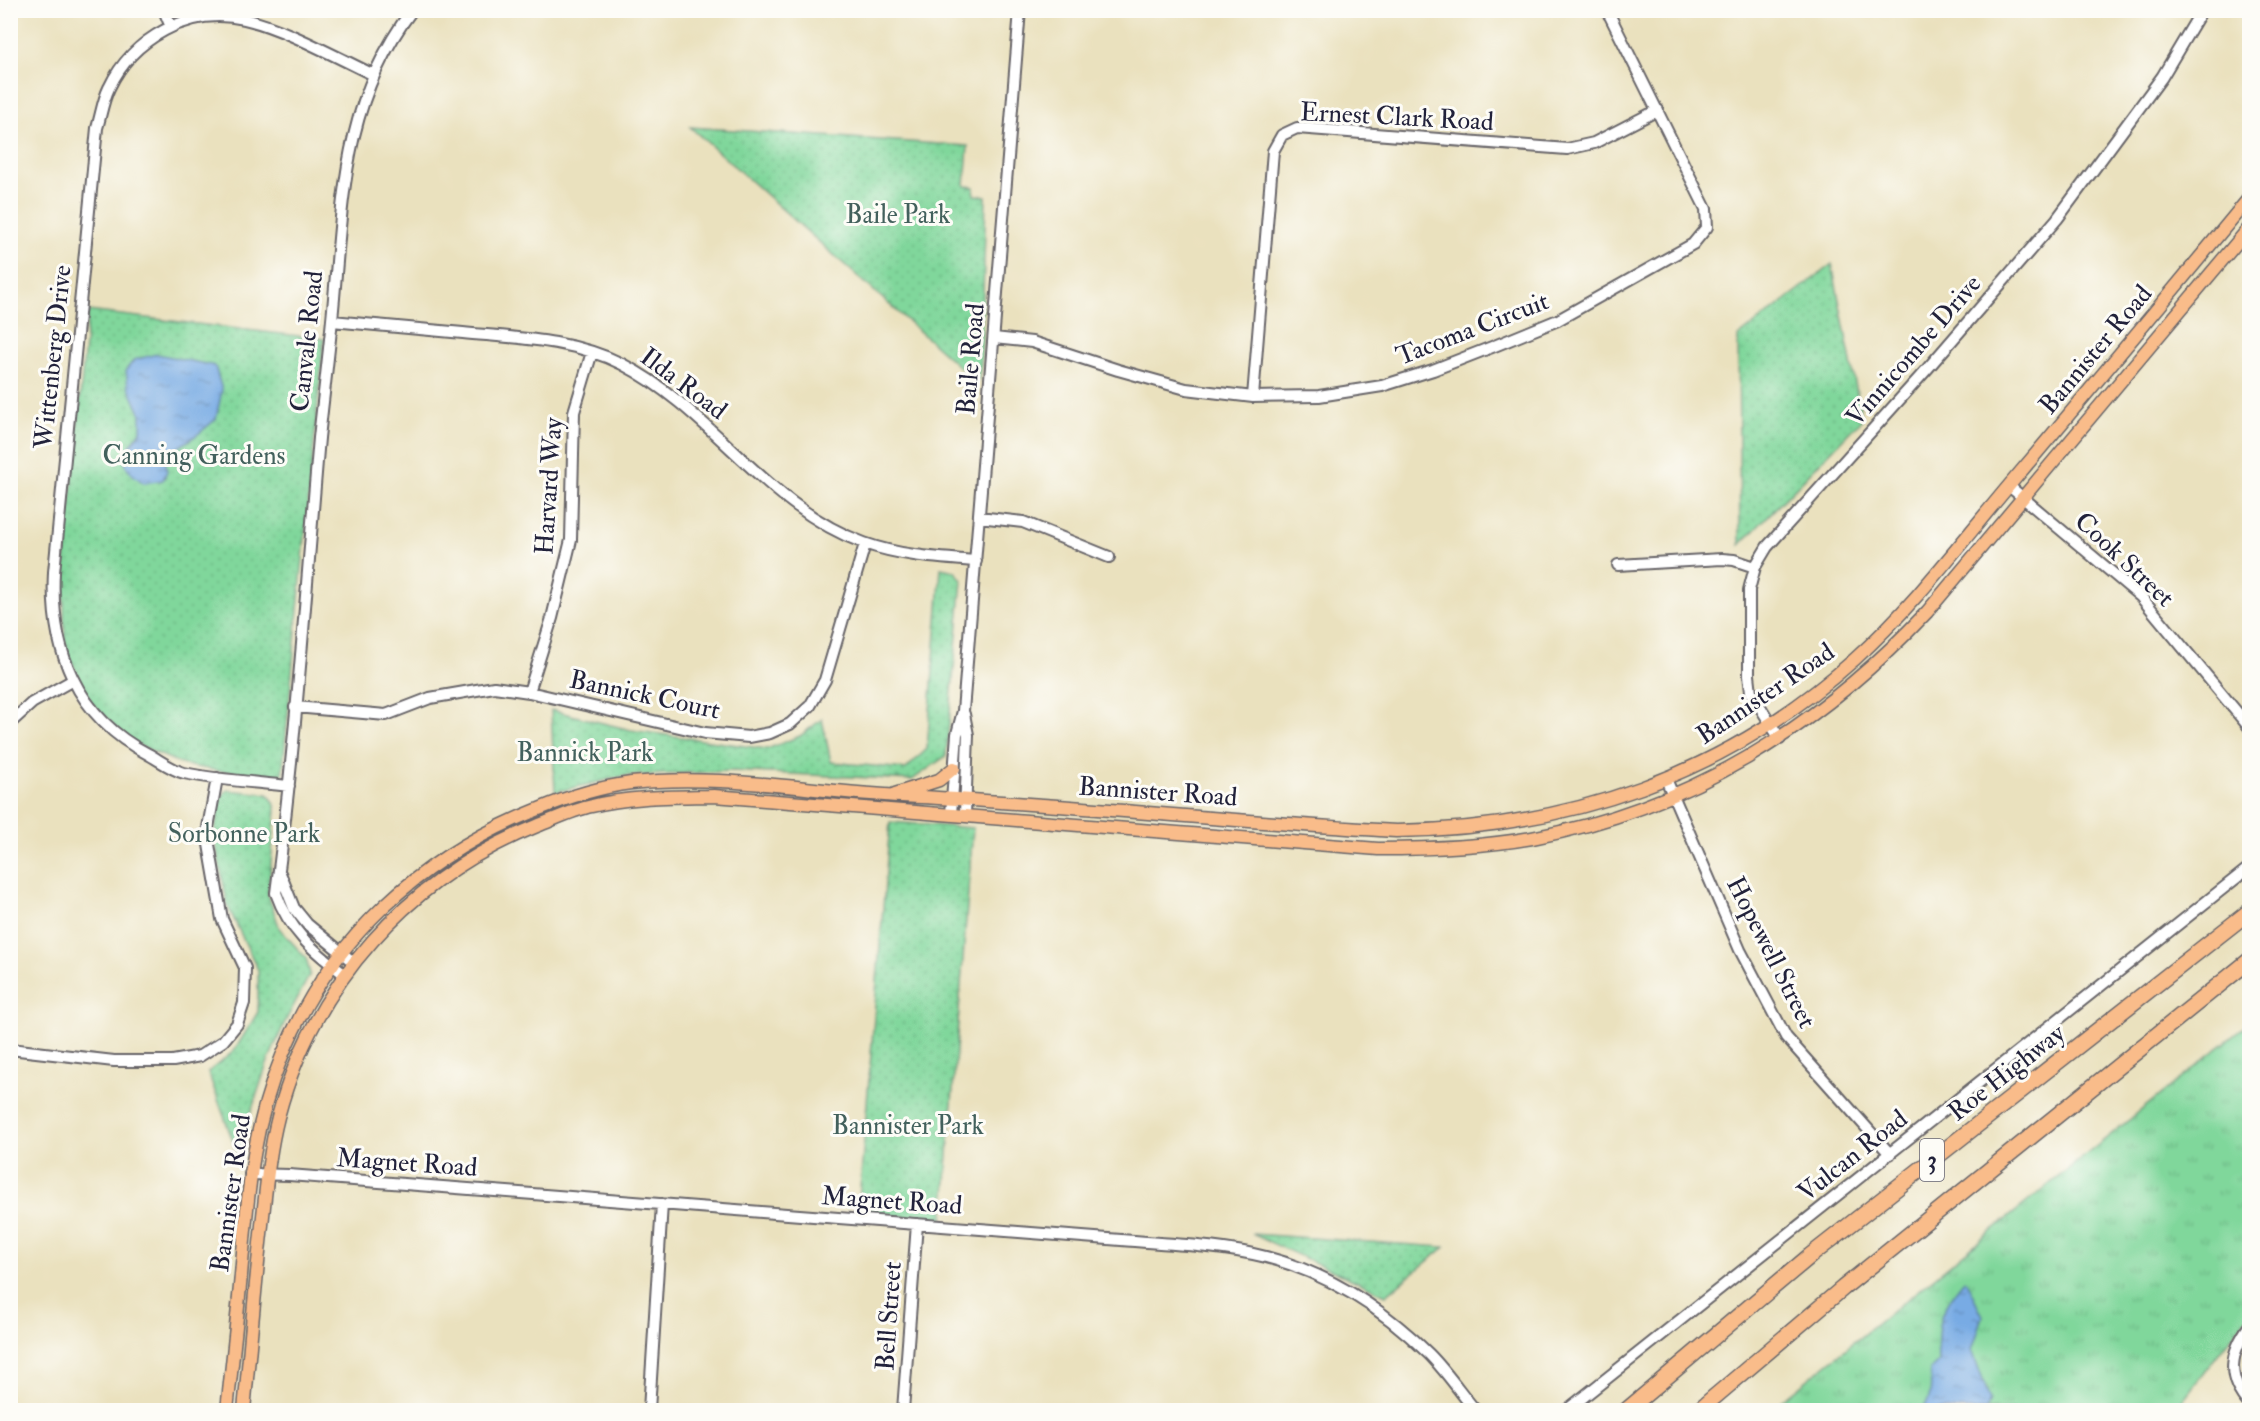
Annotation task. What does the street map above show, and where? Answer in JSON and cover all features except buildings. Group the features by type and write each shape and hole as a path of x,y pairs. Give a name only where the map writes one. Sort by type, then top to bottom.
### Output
{"highway":[{"name":"Roe Highway","path":"1627,1410 1810,1256 2250,911"},
{"name":"3","path":"1699,1410 1843,1288 2250,960"}],"main road":[{"name":"Bannister Road","path":"227,1410 250,1174 262,1114 281,1057 309,1001 331,964 401,889 446,856 506,822 588,792 630,783 716,780 891,796 966,799 1350,829 1435,831 1489,826 1562,813 1591,806 1666,779 1704,761 1770,723 1833,677 1892,622 2009,486 2250,197"},
{"name":"Bannister Road","path":"244,1410 268,1174 277,1120 294,1066 318,1018 353,962 395,916 453,870 513,836 591,806 632,799 714,796 1295,843 1378,849 1420,849 1465,846 1552,834 1594,823 1673,795 1714,776 1780,739 1827,705 1900,640 1927,612 2250,227"},
{"path":"891,796 939,780 954,768"}],"street":[{"path":"164,10 171,27"},
{"name":"Canvale Road","path":"344,974 297,933 283,913 276,893 289,786 346,172 353,134 365,94 385,52 412,10"},
{"name":"Baile Road","path":"951,814 957,734 963,711 976,561 1020,10"},
{"name":"Tacoma Circuit","path":"994,338 1032,342 1118,370 1186,388 1254,397 1319,396 1382,386 1433,370 1558,320 1693,244 1707,227 1706,209 1658,110 1605,10"},
{"name":"Vinnicombe Drive","path":"1780,739 1751,692 1749,590 1755,567 1767,547 1928,368 2057,219 2162,77 2202,10"},
{"name":"Wittenberg Drive","path":"289,786 182,772 127,744 105,725 87,704 73,680 59,646 52,596 97,128 107,90 134,51 171,27 187,21 218,16 243,19 270,27 374,75"},
{"name":"Ernest Clark Road","path":"1254,397 1274,151 1282,135 1297,128 1568,148 1594,143 1658,110"},
{"name":"Ilda Road","path":"332,321 535,340 592,352 645,377 686,407 786,498 825,525 865,544 915,555 976,561"},
{"name":"Harvard Way","path":"529,692 552,618 571,540 574,412 592,352"},
{"name":"Cook Street","path":"2009,486 2141,597 2250,728"},
{"path":"979,517 1023,522 1109,556"},
{"name":"Bannick Court","path":"295,707 386,715 430,698 494,687 529,692 705,733 749,737 770,733 790,724 810,706 825,680 865,544"},
{"path":"1618,565 1722,559 1734,560 1755,567"},
{"path":"10,723 32,703 73,680"},
{"name":"Baile Road","path":"963,711 968,735 965,815"},
{"path":"10,1049 114,1061 173,1061 200,1056 223,1041 237,1024 244,1004 245,968 222,919 207,833 217,778"},
{"name":"Hopewell Street","path":"1666,779 1740,950 1786,1037 1890,1154"},
{"name":"Vulcan Road","path":"1567,1410 2250,867"},
{"name":"Canvale Road","path":"279,870 294,908 307,924 353,962"},
{"name":"Magnet Road","path":"250,1174 917,1224 1225,1250 1264,1256 1293,1265 1352,1293 1383,1314 1430,1355 1475,1410"},
{"path":"649,1410 662,1204"},
{"name":"Bell Street","path":"903,1410 917,1224"},
{"path":"2250,1325 2237,1342 2233,1360 2237,1387 2250,1405"}],"green space":[{"name":"Baile Park","path":"690,127 968,146 965,186 974,187 974,195 986,196 981,364 978,381 964,371"},
{"path":"1832,264 1862,419 1740,545 1738,337"},
{"name":"Canning Gardens","path":"88,311 324,339 282,776 219,771 184,765 129,741 91,702 66,650 64,571"},
{"name":"Bannick Park","path":"941,568 955,571 962,580 946,756 912,780 732,771 624,776 555,792 551,710 631,730 767,749 800,736 822,719 831,762 906,769 927,749"},
{"name":"Sorbonne Park","path":"227,790 268,794 274,802 276,810 268,895 280,929 306,958 310,974 284,1024 267,1064 249,1118 239,1158 208,1072 234,1051 258,1012 258,970 228,907 214,836 220,799"},
{"name":"Bannister Park","path":"890,822 973,828 943,1220 888,1216 885,1213 865,1211 858,1213"},
{"path":"2249,1023 2249,1314 2175,1410 1770,1410"},
{"path":"1252,1234 1445,1247 1386,1295"}],"water":[{"path":"157,354 215,366 222,390 216,419 165,456 167,471 163,480 144,483 130,472 123,456 141,431 141,415 128,386 126,370 134,360"},
{"path":"1965,1279 1983,1316 1972,1350 1990,1400 1986,1410 1921,1410 1928,1402 1931,1386 1930,1370 1938,1362 1941,1317 1950,1299"}]}
